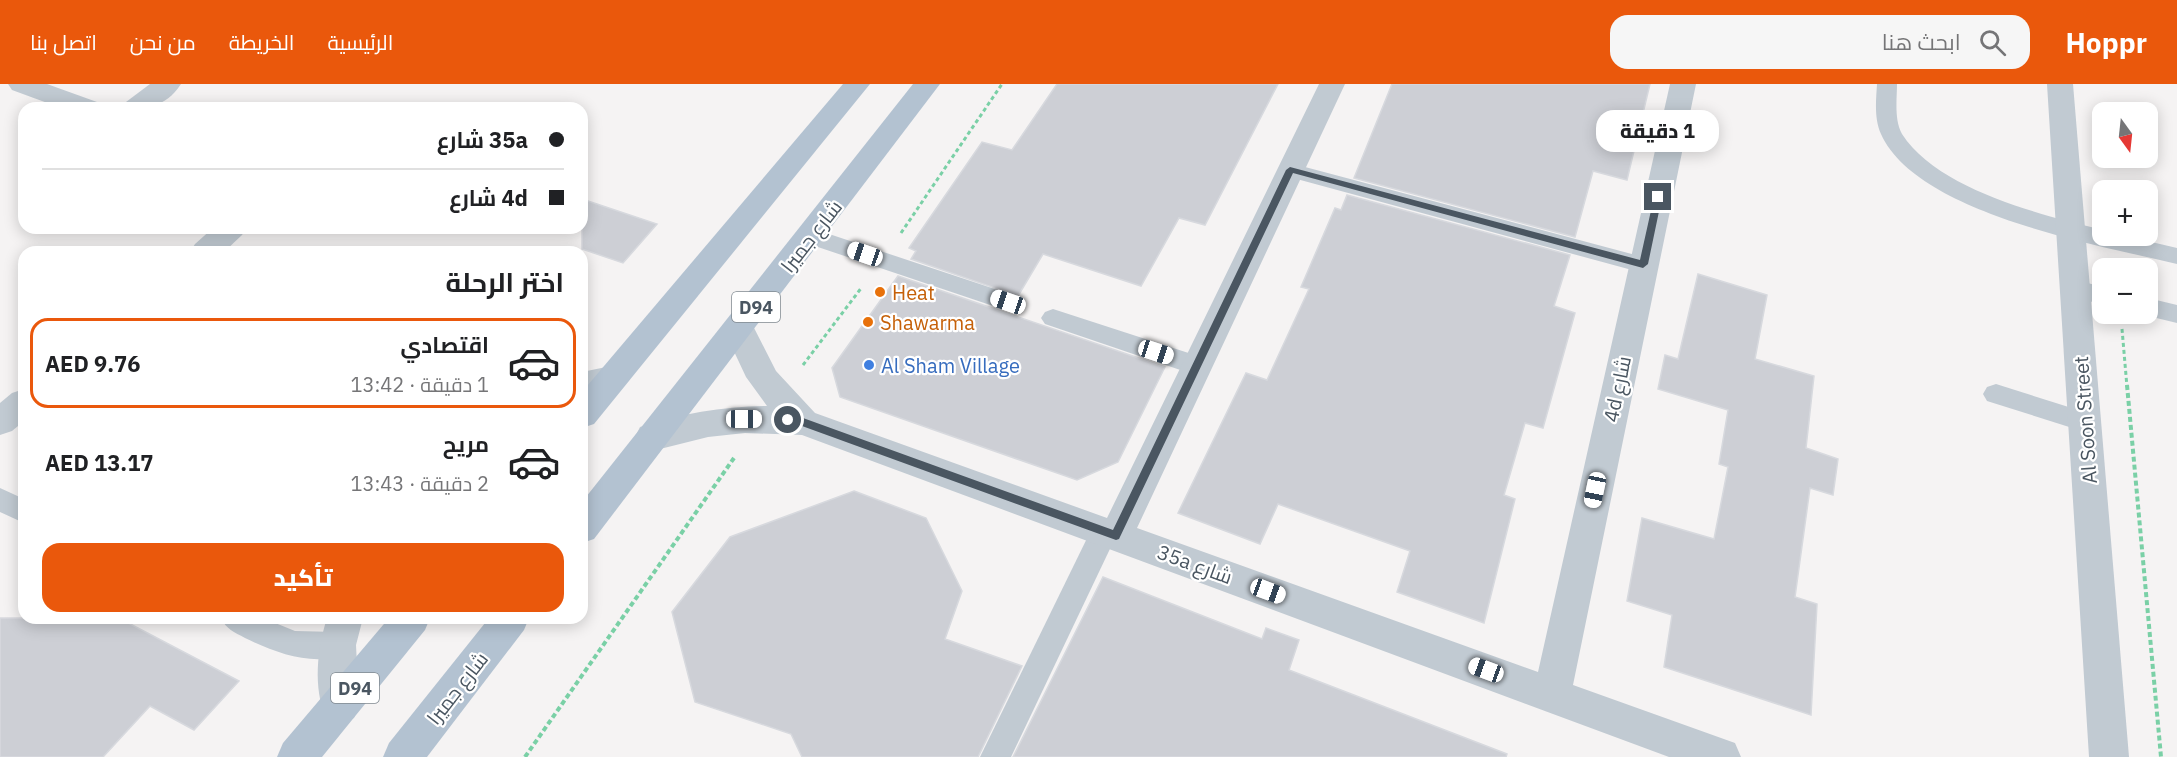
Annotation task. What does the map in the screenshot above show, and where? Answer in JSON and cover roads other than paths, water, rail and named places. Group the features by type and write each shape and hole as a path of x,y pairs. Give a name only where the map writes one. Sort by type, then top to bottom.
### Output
{"main road":[{"path":"588,402 597,382 857,84"},
{"name":"شارع جميرا","path":"588,520 927,84"},
{"name":"D94","path":"297,757 407,624"},
{"name":"شارع جميرا","path":"403,757 506,624"}],"street":[{"path":"21,84 71,102"},
{"path":"143,102 168,84"},
{"path":"1110,534 1198,366 1332,84"},
{"name":"4d شارع","path":"1552,693 1683,84"},
{"name":"Al Soon Street","path":"2060,84 2072,229 2089,293 2085,422 2109,757"},
{"path":"212,246 225,234"},
{"name":"35a شارع","path":"739,328 755,368 768,387 803,422"},
{"path":"0,422 18,407"},
{"name":"35a شارع","path":"652,437 713,422 761,419 803,422 1552,693 1721,757"},
{"path":"340,705 341,632"}],"lane":[{"path":"1887,84 1886,120 1892,136 1905,154 1945,186 1972,199 2072,229 2177,256"},
{"path":"1290,170 1643,264"},
{"path":"811,236 1008,302"},
{"path":"2158,309 2177,314"},
{"path":"1053,318 1198,366"},
{"path":"1996,394 2085,422"},
{"path":"0,500 18,509"},
{"path":"995,757 1110,534"},
{"path":"247,624 282,642 302,647 341,632"}],"place":[{"name":"Heat","path":"880,292"},
{"name":"Shawarma","path":"868,322"},
{"name":"Al Sham Village","path":"869,365"}]}
